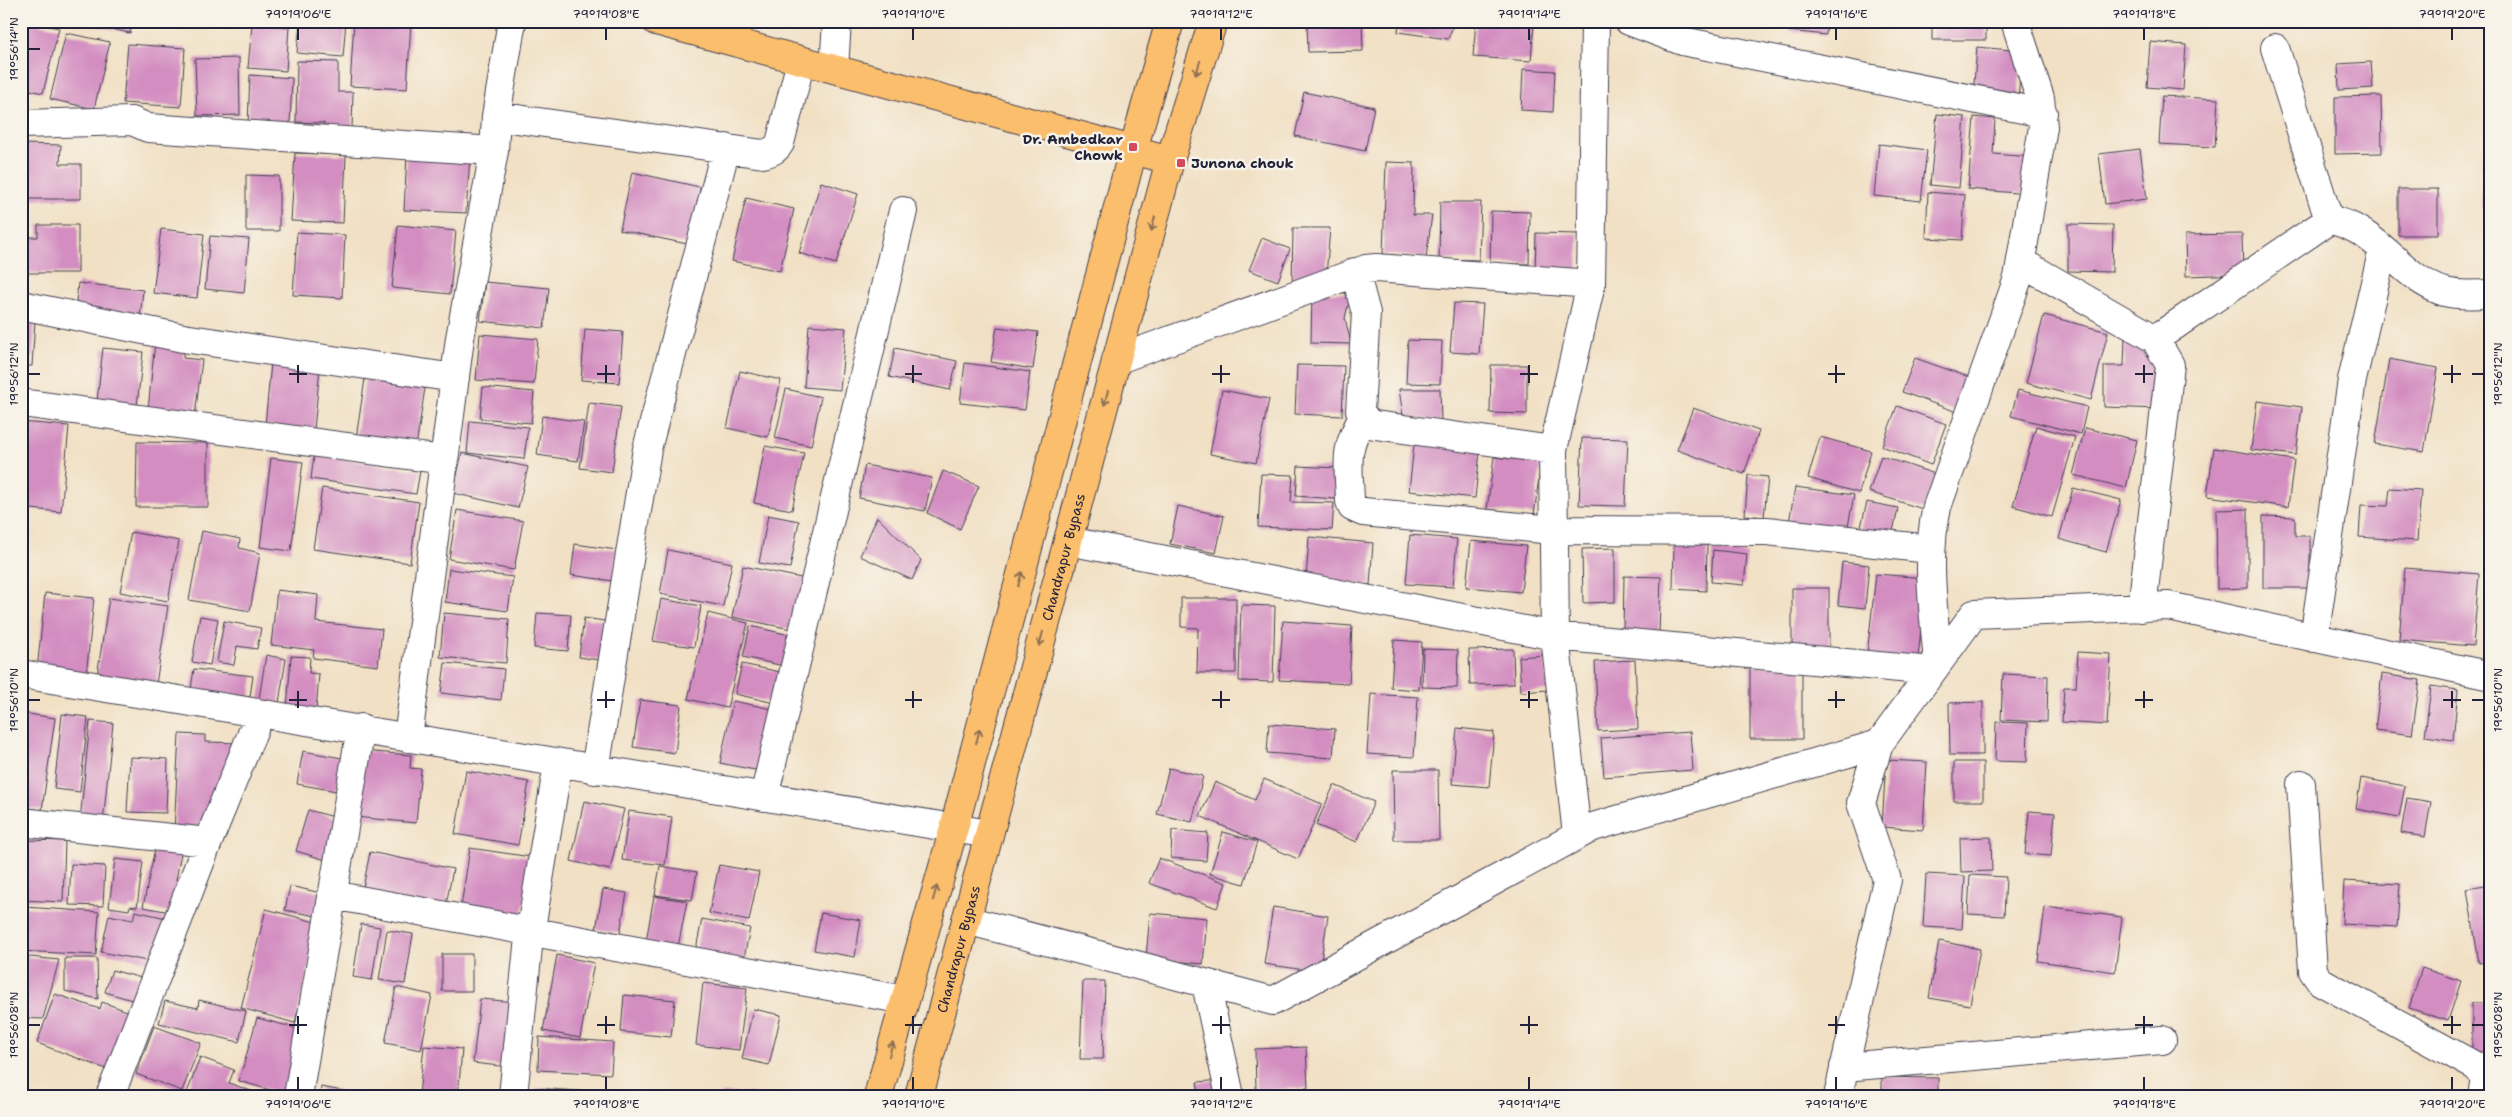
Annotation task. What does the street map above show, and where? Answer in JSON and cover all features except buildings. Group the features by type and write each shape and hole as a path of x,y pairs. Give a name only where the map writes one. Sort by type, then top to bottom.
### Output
{"main road":[{"path":"656,21 1170,160"},
{"path":"878,1096 954,828 1133,150 1170,21"},
{"name":"Chandrapur Bypass","path":"919,1096 1170,160 1212,21"}],"street":[{"path":"408,738 455,378 494,151 496,116 512,21"},
{"path":"834,69 837,21"},
{"path":"1577,835 1555,636 1553,450 1591,284 1595,21"},
{"path":"1629,21 1682,41 2043,113"},
{"path":"1935,667 1930,549 1937,507 2021,262 2043,127 2043,113 2015,21"},
{"path":"2274,48 2329,220"},
{"path":"496,116 763,154 777,148 801,61"},
{"path":"21,124 132,121 148,128 494,151"},
{"path":"595,770 647,449 726,148"},
{"path":"764,797 903,211"},
{"path":"2155,339 2329,220 2346,222 2428,285 2462,294 2491,294"},
{"path":"2314,638 2352,380 2382,249"},
{"path":"2021,262 2155,339 2170,365 2142,608"},
{"path":"1116,360 1355,272 1376,268 1591,284"},
{"path":"1355,272 1366,313 1360,411 1363,418 1374,426 1553,450"},
{"path":"21,305 183,338 455,378"},
{"path":"21,403 444,460"},
{"path":"1363,418 1352,435 1348,448 1350,501 1352,507 1364,512 1553,530 1758,530 1930,549"},
{"path":"1068,541 1555,636 1935,667"},
{"path":"1838,1096 1887,880 1861,803 1878,744 1974,614 2168,606 2491,676"},
{"path":"21,674 260,714 360,728 558,764 989,834"},
{"path":"110,1096 208,842 260,714"},
{"path":"298,1096 360,728"},
{"path":"966,920 1273,1001 1593,827 1878,744"},
{"path":"513,1096 531,930 558,764"},
{"path":"2300,784 2313,971 2316,977 2320,981 2477,1067 2485,1078 2482,1096"},
{"path":"21,822 208,842"},
{"path":"332,895 905,1000"},
{"path":"1206,984 1230,1096"},
{"path":"1844,1067 2162,1040"}],"place":[{"name":"Dr. Ambedkar Chowk","path":"1133,147"},
{"name":"Junona chouk","path":"1181,163"}]}
